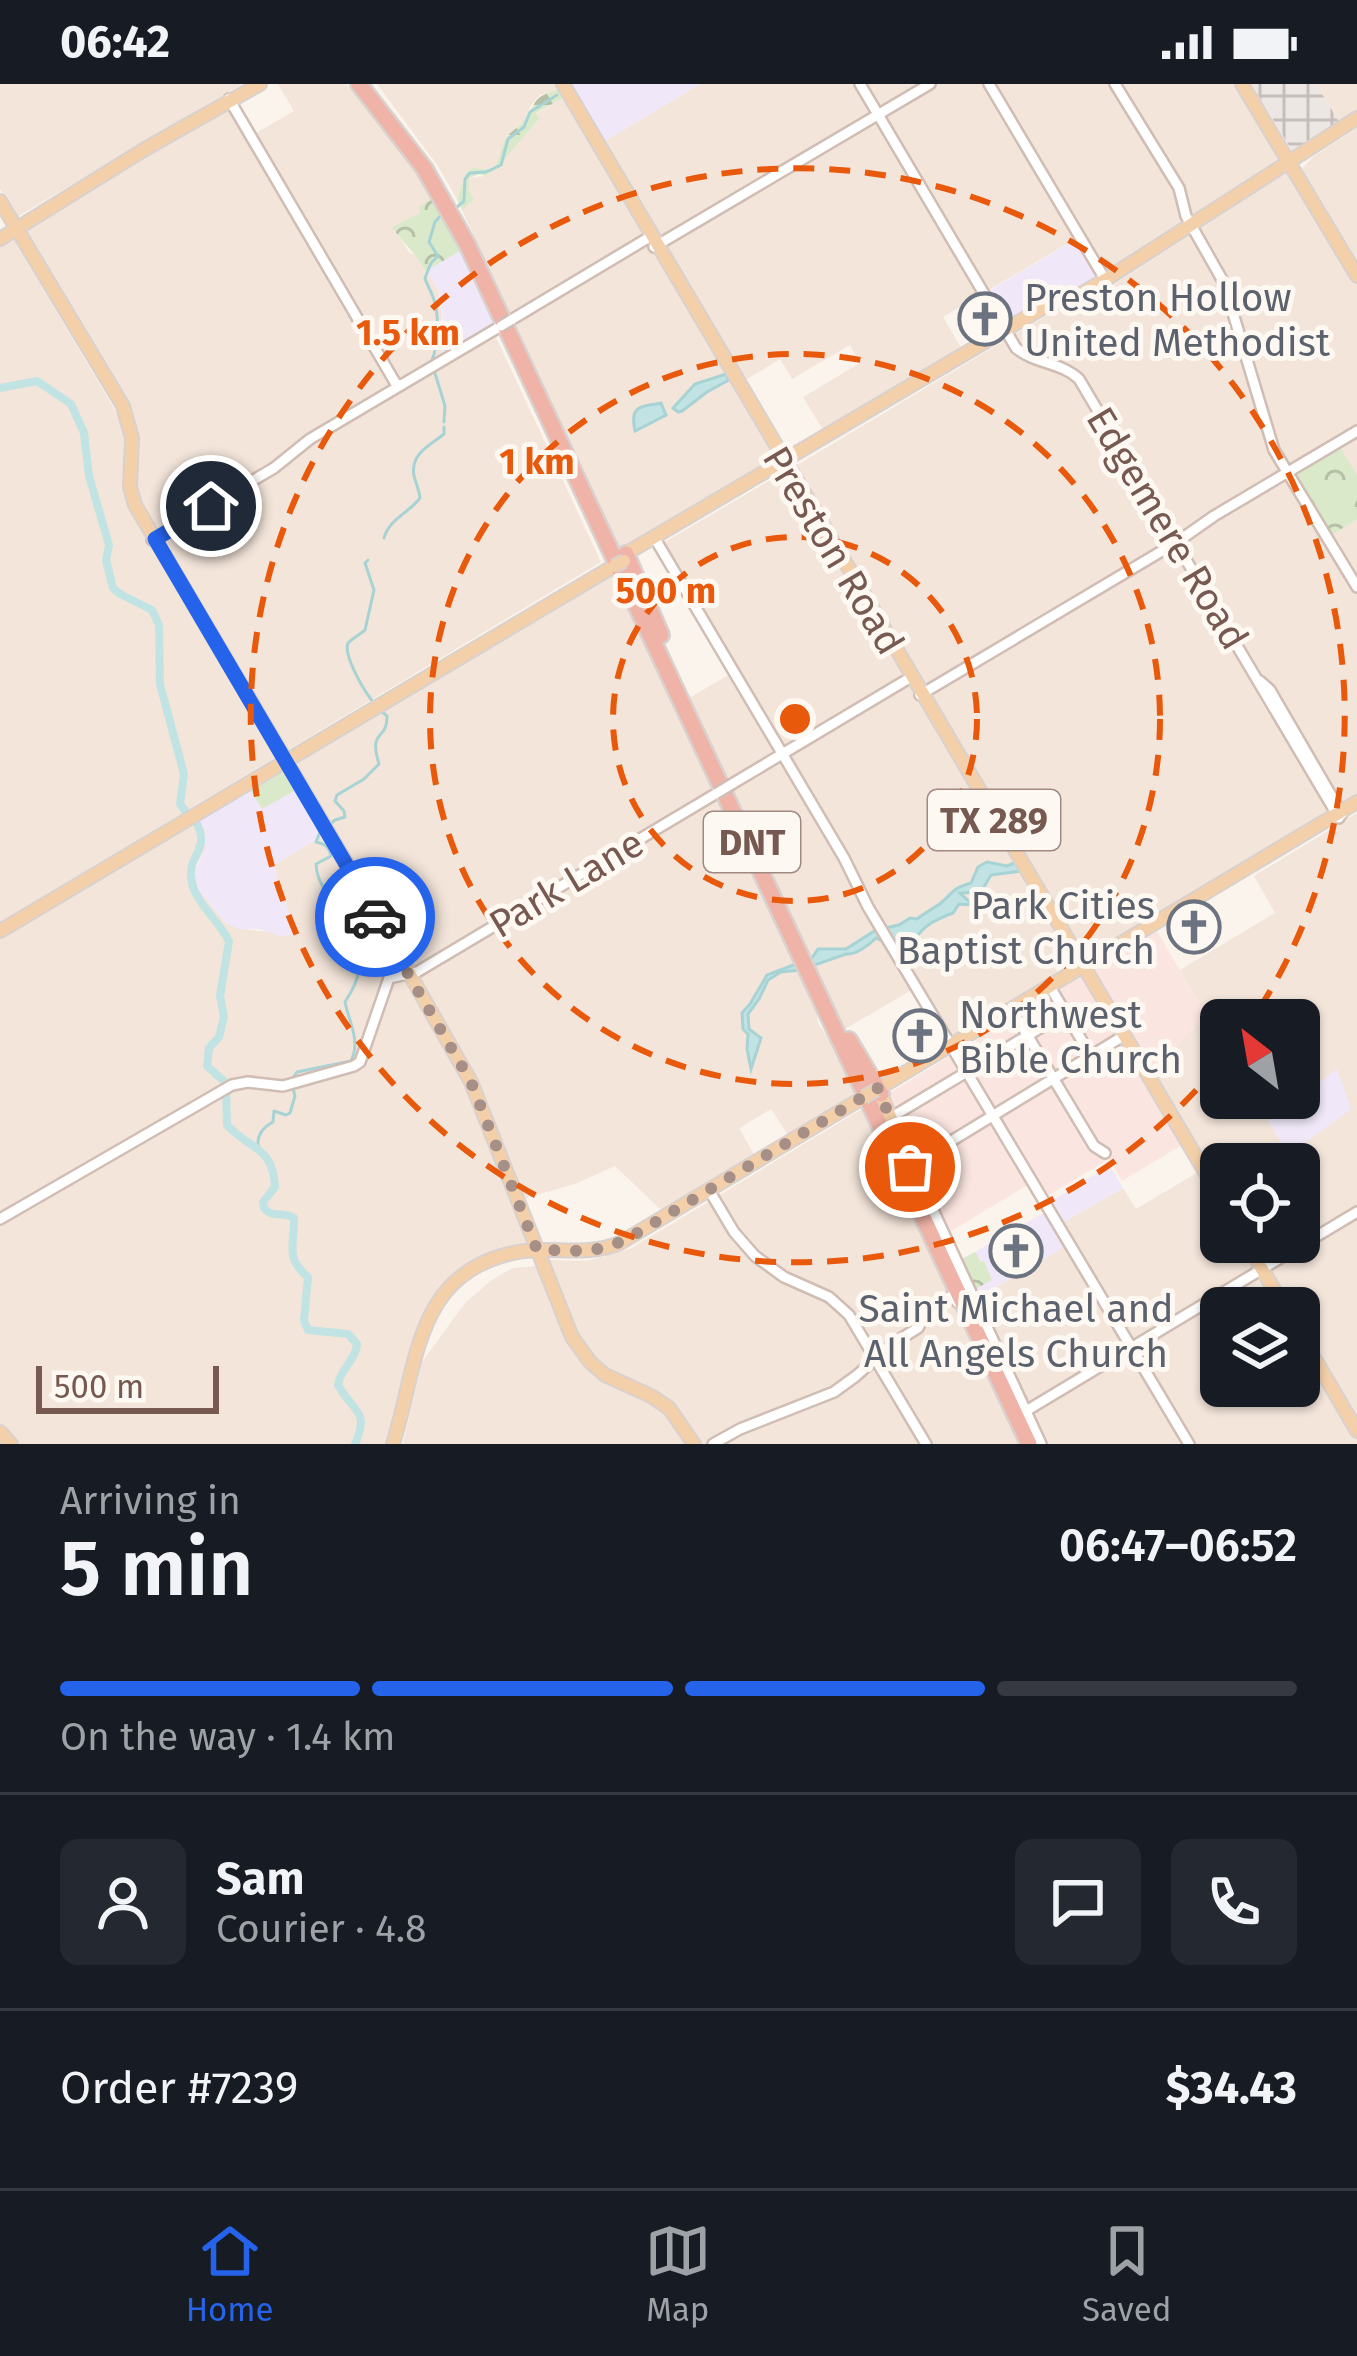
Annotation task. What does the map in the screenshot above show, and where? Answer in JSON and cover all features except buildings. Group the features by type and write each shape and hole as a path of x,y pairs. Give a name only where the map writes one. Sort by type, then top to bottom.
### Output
{"highway":[{"name":"DNT","path":"362,84 433,182 459,229 1032,1444"},
{"name":"DNT","path":"362,84 409,136 462,224 791,938 924,1209"},
{"path":"619,563 665,646 672,676"},
{"path":"791,938 823,1018 876,1099"},
{"path":"835,1018 876,1099 896,1169 924,1209"},
{"path":"898,1136 924,1209"}],"main road":[{"name":"Preston Road","path":"560,84 1200,1162"},
{"path":"1244,84 1357,272"},
{"path":"9,230 254,85"},
{"path":"2,927 1006,332 1087,296 1357,121"},
{"path":"0,205 9,230 122,403 130,438 133,506 468,1084 566,1332 585,1361 611,1382 661,1406 692,1444"},
{"path":"951,1048 1357,805"},
{"path":"396,1444 424,1337 446,1301 465,1282 490,1267 536,1253 591,1251 625,1243 876,1099 1034,995 1218,891 1340,815"},
{"path":"1218,891 1242,871"},
{"path":"1014,1013 1034,995"},
{"path":"876,1099 898,1136"},
{"path":"625,1243 710,1192"},
{"path":"658,1204 681,1207"},
{"path":"1259,1263 1273,1287"},
{"path":"1320,1368 1357,1431"}],"street":[{"path":"860,84 1006,332"},
{"path":"153,540 506,323 930,84"},
{"path":"989,84 1107,282"},
{"path":"1115,84 1179,188 1192,227 1224,283 1272,444 1357,587"},
{"path":"229,99 401,386"},
{"name":"Edgemere Road","path":"1006,332 1026,356 1062,367 1079,379 1256,677 1270,690 1340,815"},
{"path":"922,693 1357,430"},
{"path":"656,540 951,1048 1009,1135 1189,1444"},
{"name":"Park Lane","path":"0,1219 229,1087 242,1082 291,1084 360,1062 386,981 392,976 407,975 912,677"},
{"path":"1052,990 1091,1056"},
{"path":"1074,1027 1108,1010"},
{"path":"876,1099 969,1072 1065,1012"},
{"path":"1014,1013 1094,1146 1105,1153"},
{"path":"912,1165 1125,1035"},
{"path":"898,1136 924,1209 1026,1411 1032,1444"},
{"path":"710,1192 755,1256 784,1277 840,1305 926,1444"},
{"path":"1026,1411 1357,1212"},
{"path":"713,1444 827,1396 918,1328 928,1309 953,1296 1032,1444"}],"shaded area":[{"path":"0,84 242,84 17,217 0,189"},
{"path":"278,84 346,84 400,142 434,197 420,213 393,227 439,291 444,337 491,327 601,562 286,751 140,504 135,490 139,457 129,409 23,229 237,101 256,133 294,111"},
{"path":"377,84 555,84 558,89 540,95 531,105 525,120 506,137 501,160 491,169 466,172 457,199"},
{"path":"566,84 700,84 602,143"},
{"path":"700,84 1239,84 1285,159 1102,278 1077,238 943,317 963,351 825,433 803,397 860,363 850,345 792,379 780,359 744,381 602,143"},
{"path":"1254,84 1316,84 1341,125 1294,154"},
{"path":"1316,84 1357,84 1357,113 1341,125"},
{"path":"563,98 778,461 622,552 462,210 474,200 469,178 485,176 505,159 539,119 536,114"},
{"path":"1357,128 1357,262 1302,169"},
{"path":"1289,171 1357,281 1357,427 925,687 794,467 1049,314 1087,302"},
{"path":"12,236 122,422 124,489 133,513 276,757 0,922 0,243"},
{"path":"1078,238 1102,278 1008,326 987,292"},
{"path":"460,251 497,324 436,361 446,342 439,291 426,271"},
{"path":"1357,434 1357,798 1087,959 927,693"},
{"path":"784,472 1068,953 1052,963 1060,976 954,1040 915,988 845,1029 689,698 732,673 658,546"},
{"path":"610,575 659,666 793,956 818,1023 840,1057 855,1095 790,1138 771,1109 739,1128 756,1158 663,1212 615,1166 522,1199 479,1084 293,763"},
{"path":"283,770 324,835 274,865 295,934 281,936 226,923 198,889 194,872 206,849 198,816"},
{"path":"1357,813 1357,1420 1320,1357 1320,1287 1279,1287 1265,1263 1320,1263 1320,1143 1200,1143 1200,1152 1154,1073 1200,1023 1200,1119 1320,1119 1320,999 1200,999 1200,1005 1180,970 1275,913 1254,876"},
{"path":"198,816 206,849 194,868 198,888 226,923 249,930 272,932 287,913 274,865 324,835 464,1083 528,1246 510,1249 438,1296 427,1311 417,1329 390,1444 16,1444 0,1428 0,934"},
{"path":"1157,931 1200,1005 1200,1023 1154,1073 1092,970"},
{"path":"1084,974 1185,1143 1122,1181 1109,1159 1042,1199 1031,1183 945,1235 899,1131 888,1094"},
{"path":"1337,1069 1351,1109 1305,1143 1282,1143 1268,1121 1320,1119 1320,1082"},
{"path":"862,1109 1023,1444 698,1444 683,1419 598,1365 575,1335 546,1260 587,1261 630,1249"},
{"path":"1107,1161 1123,1188 1064,1222 1051,1201 1099,1172"},
{"path":"1200,1171 1200,1263 1254,1263 1269,1287 1200,1287 1200,1407 1320,1407 1320,1375 1357,1444 1043,1444 976,1299 1074,1241 1064,1222 1123,1188 1136,1209"},
{"path":"1047,1211 1068,1245 976,1299 957,1262"},
{"path":"536,1266 564,1335 581,1363 597,1377 669,1415 688,1444 403,1444 422,1362 465,1303 513,1268"}],"green space":[{"path":"558,89 563,98 536,113 539,119 502,166 469,178 474,200 462,210 457,199 466,172 492,169 506,139 537,100"},
{"path":"434,197 460,251 426,271 392,227 420,213 419,207"},
{"path":"1338,444 1357,475 1357,519 1330,536 1291,472"},
{"path":"283,772 294,791 262,809 251,791"},
{"path":"975,1252 992,1280 972,1291 958,1261"}],"water":[{"path":"726,374 729,380 682,411 673,408 695,384"},
{"path":"661,403 666,415 635,431 636,411"},
{"path":"987,862 1007,866 1017,862 1022,871 991,875 981,892 960,893 973,905 959,904 953,913 922,931 914,941 916,957 876,938 854,953 781,972 768,980 748,1014 749,1029 761,1038 751,1069 742,1013 767,975 812,958 818,949 846,949 876,930 917,919 971,883 978,867"}],"waterway":[{"path":"457,207 464,201 465,179 470,173 501,165 508,139 524,127 530,112 557,95"},
{"path":"432,361 437,312 425,278 438,256 429,242 444,212"},
{"path":"434,370 445,406 444,422"},
{"path":"0,388 37,381 71,404 84,433 89,476 109,545 106,560 113,588 152,610 159,625 160,684 184,774 180,804 186,812"},
{"path":"384,538 420,498 415,462 444,434 444,427"},
{"path":"368,560 374,590 365,630 347,649 373,702"},
{"path":"328,826 345,817 335,801 337,795 379,764 376,745 387,716 382,712"},
{"path":"194,818 201,839 192,865 192,883 229,941 220,996 224,1017 219,1037 209,1048 207,1066 226,1083 227,1125 270,1164 275,1187 263,1202 264,1208 294,1218 293,1257 308,1277 304,1321 308,1330 348,1334 357,1344 338,1385 360,1418 355,1444"},
{"path":"292,1079 297,1072 351,1061 355,1046 345,1002 359,971 355,921 320,881 316,864 331,856 326,846 316,842 320,832"},
{"path":"259,1149 259,1137 273,1122 274,1111 290,1113 293,1088"}],"way so far":[{"path":"375,917 477,1094 537,1250 591,1251 624,1241 878,1088 910,1167"}],"place":[{"name":"Preston Hollow United Methodist","path":"985,319"},
{"name":"Park Cities Baptist Church","path":"1194,927"},
{"name":"Northwest Bible Church","path":"920,1036"},
{"name":"Saint Michael and All Angels Church","path":"1016,1251"}],"route":[{"path":"211,506 155,539 375,917"}]}
